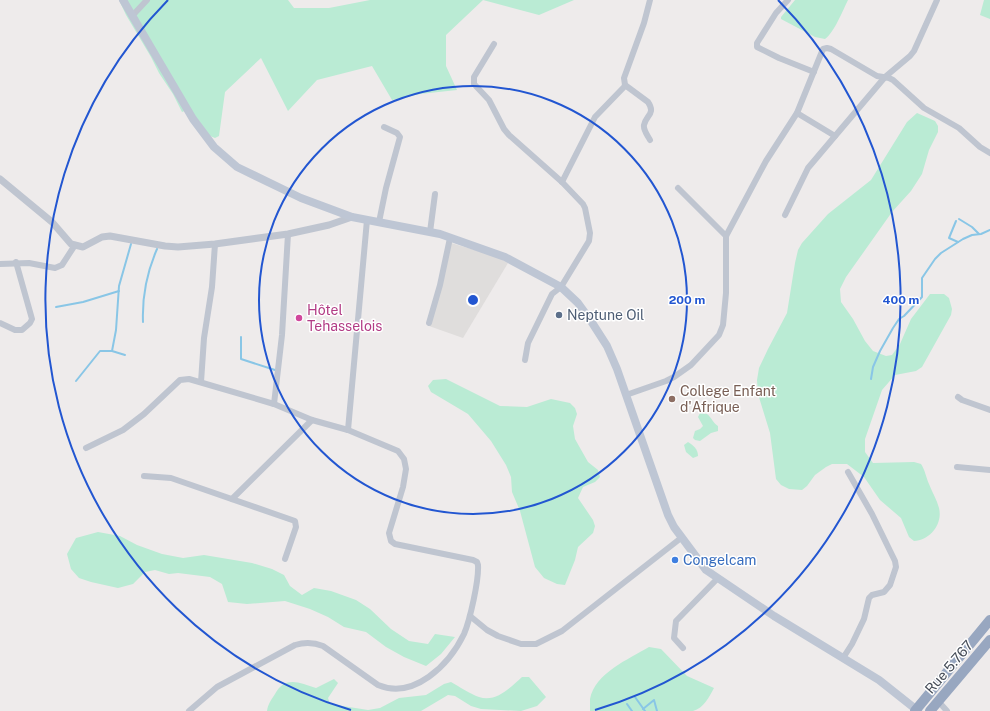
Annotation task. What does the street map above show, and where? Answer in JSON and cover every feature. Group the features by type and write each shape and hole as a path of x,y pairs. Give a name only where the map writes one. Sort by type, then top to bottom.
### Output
{"highway":[{"path":"916,710 990,620"},
{"name":"Rue 5.767","path":"930,711 990,640"}],"main road":[{"path":"123,0 193,119 214,146 232,163 245,172 301,198 352,217 430,232 497,253 560,287 578,302 608,346 668,515 681,538 706,570 774,616 879,680 916,710"}],"street":[{"path":"133,15 147,0"},
{"path":"562,182 595,117 624,87 624,76 644,24 650,0"},
{"path":"788,0 776,13 757,42 757,47 779,58 814,72"},
{"path":"785,214 804,172 885,77 914,51 937,0"},
{"path":"494,44 474,77 474,84 489,100 504,129 509,135 562,182 585,208 590,233 588,244 560,287 552,294 530,336 526,349 525,360"},
{"path":"626,395 674,377 691,365 719,335 723,325 726,293 726,236 766,161 797,113 823,49 831,49 876,76 893,80 924,108 959,128 980,146 990,152"},
{"path":"625,84 650,105 650,114 644,124 644,128 650,140"},
{"path":"797,113 835,136"},
{"path":"379,222 386,188 400,137 397,133 384,128"},
{"path":"0,179 52,222 71,244 83,247 102,237 110,236 172,247 215,244 288,234 329,225 352,217"},
{"path":"678,188 726,236"},
{"path":"430,232 435,194"},
{"path":"348,430 367,220"},
{"path":"274,404 282,335 288,234"},
{"path":"430,323 440,286 450,238"},
{"path":"201,382 204,338 212,287 215,244"},
{"path":"0,264 29,262 55,268 59,267 62,265 75,245"},
{"path":"0,323 15,330 22,330 32,319 16,262"},
{"path":"86,448 123,430 144,414 180,380 186,378 274,404 312,420 348,430 398,451 404,458 406,469 403,487 389,533 391,541 395,544 473,560 476,562 479,569 470,616 460,641 444,662 426,679 401,689 386,688 378,685 323,646 316,643 302,643 295,645 217,687 189,711"},
{"path":"958,397 962,400 990,410"},
{"path":"232,499 312,420"},
{"path":"957,467 990,470"},
{"path":"843,658 852,644 864,619 869,598 872,595 884,592 888,589 896,567 895,561 872,514 848,472"},
{"path":"144,476 170,478 295,521 296,527 285,559"},
{"path":"470,616 487,630 498,636 521,644 536,644 562,631 681,538"},
{"path":"683,648 674,638 676,621 718,578"},
{"path":"938,701 947,711"}],"shaded area":[{"path":"451,243 495,256 508,263 463,338 429,326"}],"green space":[{"path":"119,0 288,0 294,8 329,8 370,0 483,0 446,35 446,66 457,90 420,94 392,100 372,66 317,80 288,111 261,58 225,92 219,136 215,138 210,136 190,109 182,112 173,94 159,73 126,15"},
{"path":"483,0 574,0 539,15"},
{"path":"795,0 848,0 835,27 825,39 815,37 781,19"},
{"path":"984,0 990,0 990,19 980,15"},
{"path":"917,113 935,121 938,126 938,132 929,150 922,174 911,191 892,212 846,277 840,289 841,302 853,319 865,341 873,351 886,356 892,355 900,344 911,319 930,294 944,294 949,298 952,309 951,315 922,367 916,371 895,375 882,390 865,439 865,452 873,463 914,462 921,464 924,469 940,514 934,530 925,538 914,541 909,537 901,518 880,500 864,477 847,464 832,464 826,467 815,475 802,490 789,489 781,485 776,479 770,433 758,394 757,380 759,368 787,313 795,263 798,250 802,243 828,214 871,180 907,122"},
{"path":"446,379 500,406 527,407 551,399 570,403 575,408 577,414 573,426 575,439 588,462 598,470 600,477 595,482 583,487 578,498 593,520 595,526 593,533 578,547 575,560 565,585 557,584 544,578 535,567 520,511 512,492 511,477 506,465 491,441 468,414 431,392 428,386 433,380"},
{"path":"700,413 707,414 709,416 718,426 718,431 711,433 700,441 693,438 695,431 703,426 698,417"},
{"path":"688,442 696,449 698,456 693,458 686,452 684,445"},
{"path":"98,532 120,536 137,545 162,554 183,558 204,555 252,563 272,569 284,575 290,586 302,595 314,588 331,591 356,600 370,609 391,629 409,641 428,644 435,634 455,637 441,654 426,666 404,657 386,647 366,632 344,627 328,617 310,609 285,601 247,604 228,602 222,584 210,577 178,573 169,574 155,570 145,572 133,584 118,588 91,582 79,578 71,569 67,554 76,538"},
{"path":"649,647 661,649 687,676 714,688 703,705 697,710 693,711 590,711 590,699 593,690 606,674"},
{"path":"522,677 529,677 546,697 537,706 521,711 481,709 471,706 455,696 448,695 421,711 267,711 270,702 279,688 288,682 299,683 316,688 334,679 338,683 328,698 330,704 368,710 380,708 399,698 426,695 444,684 451,682 476,696 491,698 503,693"}],"waterway":[{"path":"959,219 972,227 979,234"},
{"path":"956,221 949,238 958,242"},
{"path":"871,379 873,367 893,328 899,319 904,316 922,297 922,278 935,259 941,253 963,239 990,230"},
{"path":"112,351 116,330 119,286 131,244"},
{"path":"143,322 143,303 146,285 150,267 157,249"},
{"path":"56,307 83,302 119,291"},
{"path":"241,337 241,359 275,370"},
{"path":"76,381 100,351 112,351 125,355"},
{"path":"635,697 645,711"},
{"path":"643,709 654,700 657,711"},
{"path":"627,704 632,711"}],"place":[{"name":"Neptune Oil","path":"559,315"},
{"name":"Hôtel Tehasselois","path":"299,318"},
{"name":"College Enfant d'Afrique","path":"672,399"},
{"name":"Congelcam","path":"675,560"}]}
